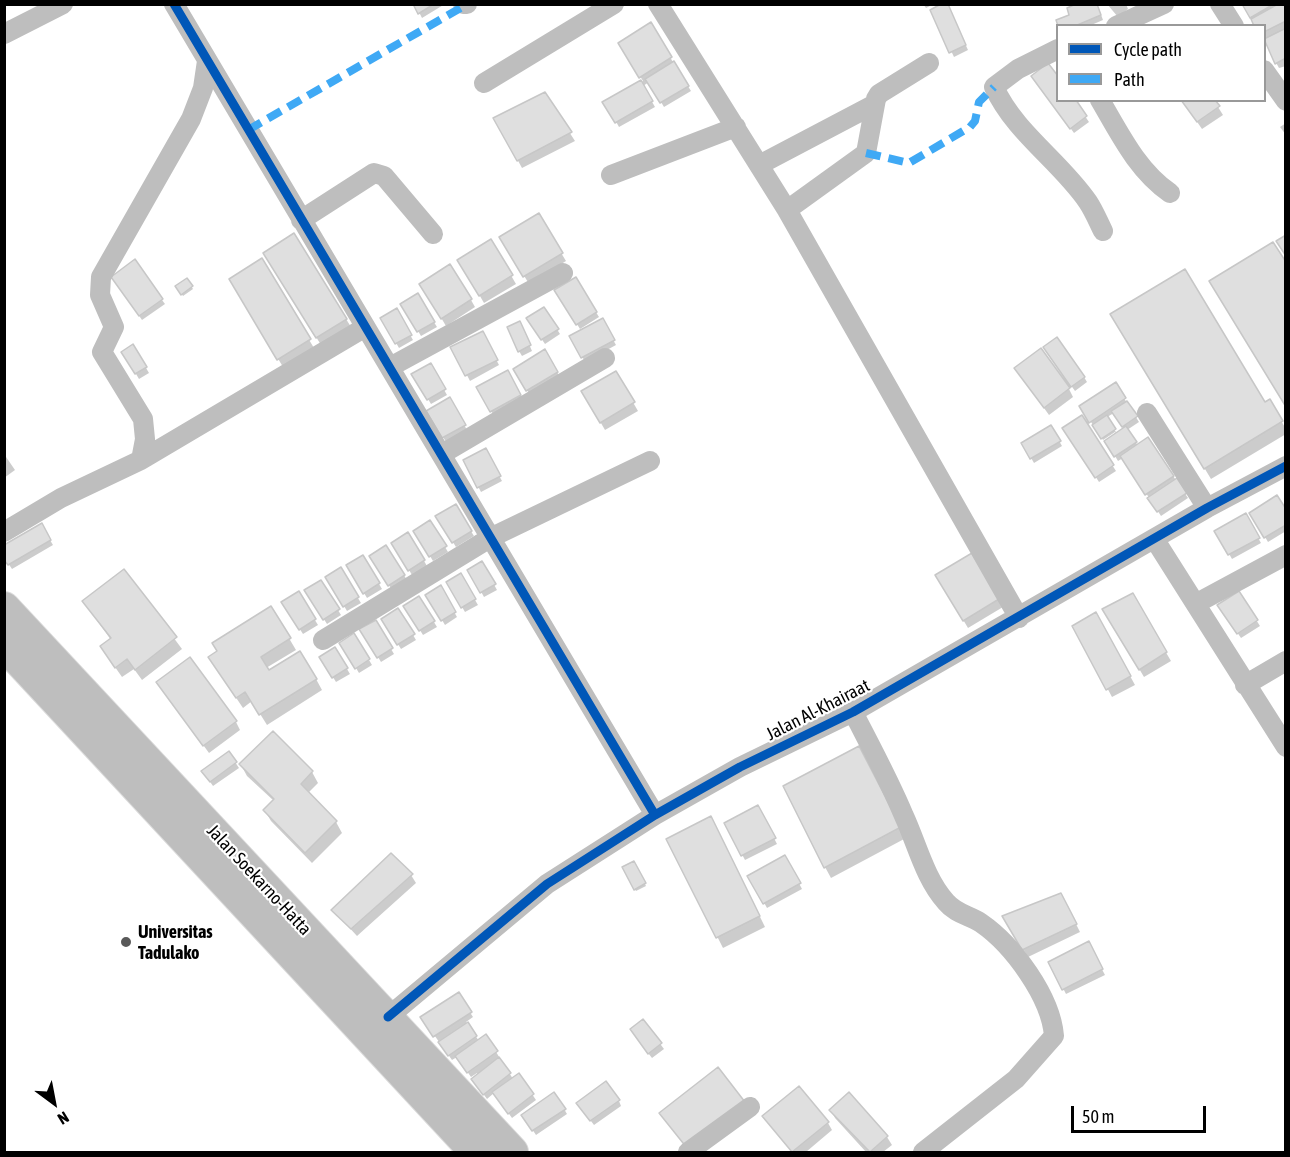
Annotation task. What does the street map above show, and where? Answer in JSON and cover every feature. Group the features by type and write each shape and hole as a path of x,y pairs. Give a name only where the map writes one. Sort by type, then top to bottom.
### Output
{"main road":[{"name":"Jalan Soekarno-Hatta","path":"4,608 512,1152"},
{"name":"Jalan Soekarno-Hatta","path":"4,644 476,1152"}],"street":[{"path":"4,34 63,4"},
{"path":"174,4 364,328 442,454 655,815"},
{"path":"484,83 614,4"},
{"path":"658,4 787,210 1019,618"},
{"path":"1120,24 1164,4"},
{"path":"1220,4 1233,24"},
{"path":"1056,50 1018,69 994,87 1000,102 1088,201 1103,231"},
{"path":"141,460 145,439 143,419 102,352 114,331 114,324 100,295 101,278 191,118 203,88 207,61"},
{"path":"787,210 866,153 873,105 879,94 929,63"},
{"path":"1266,73 1286,101"},
{"path":"1101,102 1131,153 1152,180 1170,193"},
{"path":"759,165 873,105"},
{"path":"611,175 735,127"},
{"path":"301,220 374,173 384,176 433,234"},
{"path":"390,367 563,273"},
{"path":"4,532 61,498 141,460 364,328"},
{"path":"442,454 605,358"},
{"path":"1147,413 1207,508"},
{"path":"323,640 490,538 650,461"},
{"name":"Jalan Al-Khairaat","path":"388,1017 548,884 655,815 740,766 854,712 1207,508 1286,466"},
{"path":"1155,540 1197,603 1286,747"},
{"path":"1197,603 1286,555"},
{"path":"1245,684 1286,661"},
{"path":"854,712 894,792 932,883 954,911 982,923 1020,960 1030,974 1053,1022 1054,1036 1016,1079 923,1152"},
{"path":"688,1152 750,1107"}],"building":[{"path":"413,4 434,4 418,14"},
{"path":"941,4 948,4 966,45 949,53 930,10"},
{"path":"1076,4 1097,4 1101,15 1080,24 1057,24 1056,20 1069,15 1067,8"},
{"path":"1242,4 1274,4 1250,18"},
{"path":"1278,4 1286,6 1286,21 1266,31 1266,24 1253,24 1251,19"},
{"path":"651,22 672,57 639,78 618,43"},
{"path":"1286,28 1286,58 1275,64 1266,44 1266,38"},
{"path":"674,61 689,86 660,103 645,79"},
{"path":"1048,63 1056,73 1056,102 1077,102 1087,116 1070,129 1031,76"},
{"path":"641,80 653,101 615,123 602,102"},
{"path":"545,92 572,132 517,161 493,118"},
{"path":"1182,102 1217,102 1220,106 1197,122"},
{"path":"539,213 563,253 523,277 499,237"},
{"path":"294,233 347,319 316,338 263,253"},
{"path":"1286,235 1286,256 1276,241"},
{"path":"491,239 513,275 479,296 457,260"},
{"path":"1273,242 1286,262 1286,407 1209,281"},
{"path":"262,258 311,339 277,360 229,279"},
{"path":"135,259 163,299 139,316 111,277"},
{"path":"450,264 472,299 441,319 419,284"},
{"path":"1185,269 1265,402 1270,399 1283,421 1204,469 1110,314"},
{"path":"576,277 597,312 576,325 554,290"},
{"path":"187,278 193,286 181,295 175,286"},
{"path":"418,293 435,322 417,332 400,304"},
{"path":"544,307 559,329 541,340 526,318"},
{"path":"397,308 412,335 395,344 380,318"},
{"path":"603,318 615,340 581,358 569,336"},
{"path":"520,321 531,345 518,352 507,327"},
{"path":"483,331 498,360 465,376 450,347"},
{"path":"1057,337 1085,377 1071,387 1043,347"},
{"path":"133,344 147,367 135,374 121,352"},
{"path":"1041,348 1070,388 1044,408 1014,368"},
{"path":"545,349 558,372 526,391 513,369"},
{"path":"431,363 446,389 427,400 411,374"},
{"path":"508,370 521,395 490,412 476,387"},
{"path":"616,371 635,402 600,423 581,391"},
{"path":"1116,382 1126,398 1089,423 1079,406"},
{"path":"450,397 466,425 442,438 426,411"},
{"path":"1127,401 1138,416 1122,427 1111,411"},
{"path":"1082,415 1114,465 1095,478 1062,428"},
{"path":"1107,415 1116,429 1101,439 1092,425"},
{"path":"1051,425 1061,441 1030,459 1021,443"},
{"path":"1126,426 1137,442 1114,457 1104,441"},
{"path":"1148,437 1174,476 1145,495 1120,456"},
{"path":"486,448 501,476 477,488 463,460"},
{"path":"1177,478 1187,493 1157,512 1147,498"},
{"path":"1277,495 1286,509 1286,525 1264,538 1249,513"},
{"path":"456,504 472,531 452,543 435,516"},
{"path":"1246,513 1260,538 1228,555 1214,531"},
{"path":"430,520 447,546 429,557 413,531"},
{"path":"42,523 51,540 8,565 4,560 4,545"},
{"path":"408,532 425,560 408,571 391,543"},
{"path":"386,545 405,575 388,586 369,556"},
{"path":"972,553 999,599 963,621 935,575"},
{"path":"363,555 380,583 363,594 346,565"},
{"path":"482,561 496,584 480,593 467,570"},
{"path":"341,567 359,597 343,607 325,577"},
{"path":"124,569 177,637 135,670 127,659 115,668 100,646 111,638 82,601"},
{"path":"461,573 476,599 461,608 446,582"},
{"path":"321,580 340,609 323,620 304,590"},
{"path":"441,585 456,612 441,621 425,595"},
{"path":"299,591 316,619 299,630 281,602"},
{"path":"1239,591 1258,620 1237,634 1217,605"},
{"path":"1133,593 1167,652 1139,670 1102,609"},
{"path":"419,596 435,621 419,631 403,606"},
{"path":"271,606 291,638 261,657 269,670 300,651 317,679 259,715 245,692 236,698 208,657 217,651 212,643"},
{"path":"398,608 415,634 397,645 381,619"},
{"path":"1096,612 1131,676 1106,690 1072,626"},
{"path":"376,620 393,648 377,658 359,629"},
{"path":"354,633 370,659 355,669 339,643"},
{"path":"335,647 348,668 332,678 319,657"},
{"path":"190,657 237,721 203,746 156,682"},
{"path":"273,731 313,771 301,784 337,821 305,853 263,810 274,799 239,764"},
{"path":"859,746 901,827 824,868 783,786"},
{"path":"229,751 237,762 210,782 201,771"},
{"path":"758,805 776,838 741,856 724,823"},
{"path":"711,816 760,916 716,938 666,839"},
{"path":"391,853 413,874 351,929 331,910"},
{"path":"785,855 801,883 763,904 747,876"},
{"path":"634,861 646,883 634,890 622,867"},
{"path":"1061,893 1077,924 1022,950 1002,916"},
{"path":"1089,941 1103,969 1062,990 1048,962"},
{"path":"459,992 472,1012 433,1037 420,1017"},
{"path":"643,1019 662,1043 648,1054 630,1029"},
{"path":"468,1022 477,1036 448,1056 438,1042"},
{"path":"486,1034 498,1051 467,1073 455,1056"},
{"path":"499,1057 511,1073 483,1095 471,1079"},
{"path":"718,1067 745,1102 687,1148 659,1113"},
{"path":"519,1073 534,1094 508,1114 492,1092"},
{"path":"606,1081 620,1100 590,1121 576,1103"},
{"path":"799,1086 829,1122 792,1152 762,1116"},
{"path":"554,1092 566,1109 532,1131 521,1115"},
{"path":"849,1092 888,1136 870,1152 829,1110"}],"marked path":[{"path":"248,130 464,6"},
{"path":"866,153 909,163 970,127 975,121 979,102 994,87"}],"cycle path":[{"path":"174,4 655,815"},
{"path":"388,1017 547,884 655,815 740,767 853,712 1207,508 1286,466"}],"place":[{"name":"Universitas Tadulako","path":"126,942"}]}
